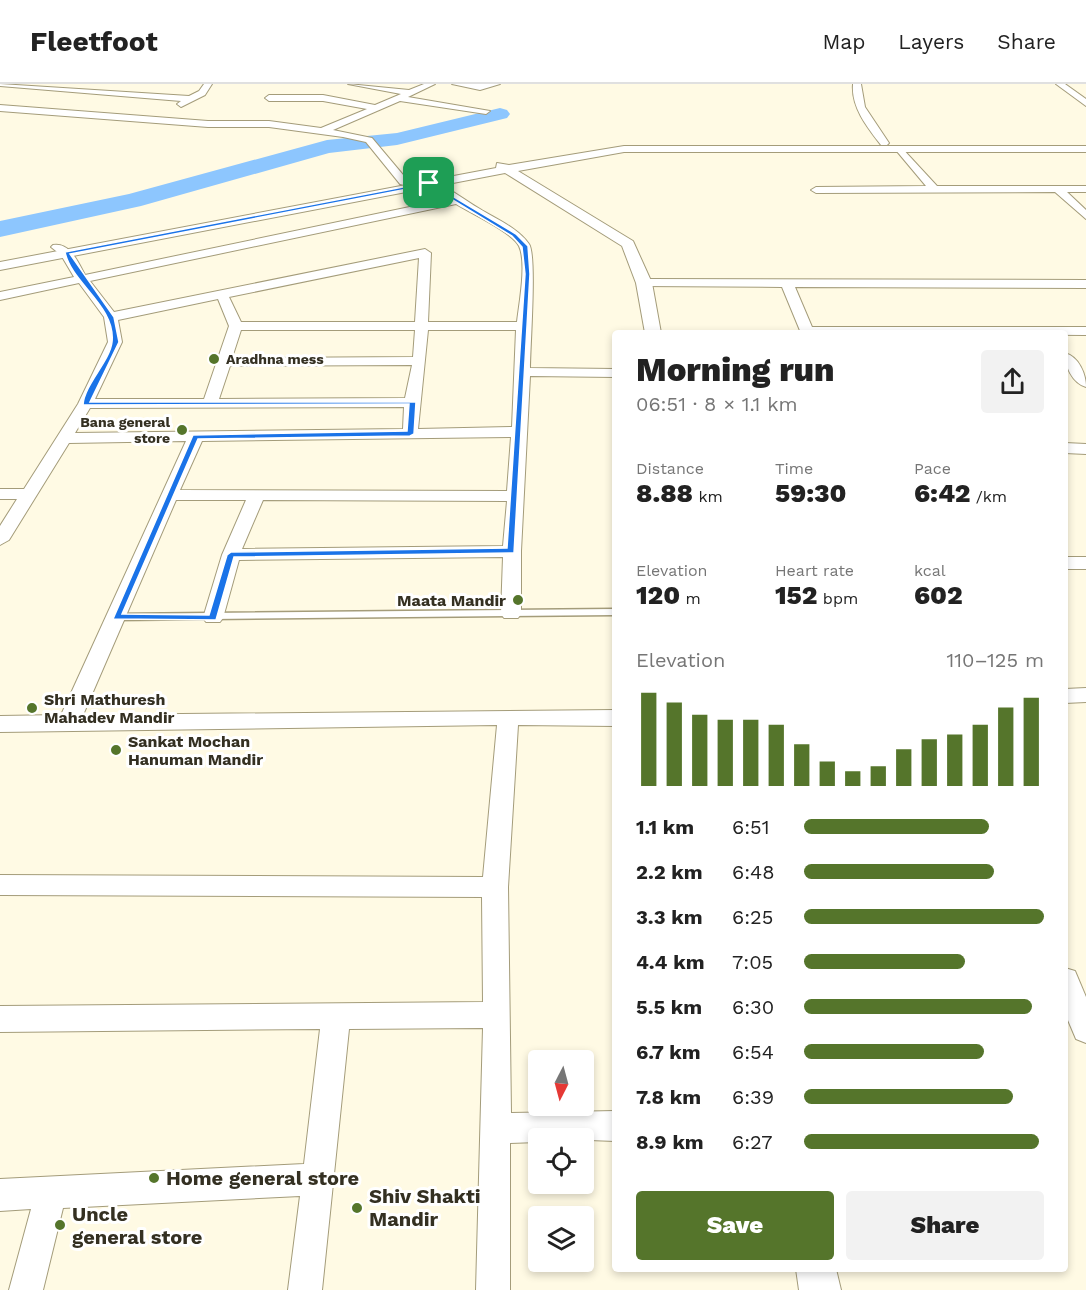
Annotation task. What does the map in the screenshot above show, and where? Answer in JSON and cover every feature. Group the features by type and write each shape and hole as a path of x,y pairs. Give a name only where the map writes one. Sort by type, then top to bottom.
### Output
{"street":[{"path":"0,84 192,99"},
{"path":"154,118 202,93 208,84"},
{"path":"352,84 411,93"},
{"path":"323,131 431,84"},
{"path":"456,84 480,88 496,84"},
{"path":"857,84 856,91 860,105 884,144"},
{"path":"1060,84 1086,103"},
{"path":"264,106 271,94 323,98 377,108"},
{"path":"399,98 486,111"},
{"path":"0,108 154,118 208,124 257,119 323,131 369,140 404,182"},
{"path":"0,258 62,250 429,183 620,144 1086,144"},
{"path":"0,266 62,250 404,182 624,149 1086,148"},
{"path":"900,149 934,190"},
{"path":"503,167 628,244 644,283 652,330"},
{"path":"429,183 514,235 525,246 528,274 523,326 523,372 512,551 511,614"},
{"path":"1058,189 1086,216"},
{"path":"816,190 1086,189"},
{"path":"0,296 460,200"},
{"path":"0,540 85,404 116,342 111,317 62,250"},
{"path":"111,317 425,253 420,361 412,402 410,434"},
{"path":"644,283 1086,284"},
{"path":"787,283 807,330"},
{"path":"211,401 236,326 222,294"},
{"path":"236,326 523,326"},
{"path":"1068,332 1086,332"},
{"path":"225,362 420,361"},
{"path":"1068,361 1086,383"},
{"path":"523,372 612,373"},
{"path":"85,404 211,401 412,402"},
{"path":"65,438 520,432"},
{"path":"69,722 196,436"},
{"path":"1068,448 1086,448"},
{"path":"0,494 28,494"},
{"path":"168,495 515,496"},
{"path":"213,618 231,555 256,497"},
{"path":"231,555 512,551"},
{"path":"1068,563 1086,563"},
{"path":"492,1290 497,1015 495,887 508,717"},
{"path":"0,724 508,717 612,718"},
{"path":"0,885 495,887"},
{"path":"1068,987 1086,1030"},
{"path":"0,1019 497,1015"},
{"path":"305,1290 320,1179 336,1017"},
{"path":"495,1128 612,1126"},
{"path":"0,1195 320,1179"},
{"path":"26,1290 51,1194"},
{"path":"817,1272 820,1290"}],"lane":[{"path":"116,617 213,618 612,612"}],"waterway":[{"path":"0,229 132,201 327,147 397,139 500,114"}],"place":[{"name":"Aradhna mess","path":"214,359"},
{"name":"Bana general store","path":"182,430"},
{"name":"Maata Mandir","path":"518,600"},
{"name":"Shri Mathuresh Mahadev Mandir","path":"32,708"},
{"name":"Sankat Mochan Hanuman Mandir","path":"116,750"},
{"name":"Home general store","path":"154,1178"},
{"name":"Shiv Shakti Mandir","path":"357,1208"},
{"name":"Uncle general store","path":"60,1225"}],"route":[{"path":"429,183 514,235 525,246 528,274 523,326 523,372 512,551 231,555 213,618 116,617 196,436 410,434 412,402 211,401 85,404 116,342 111,317 82,279 66,253 429,183"}]}
